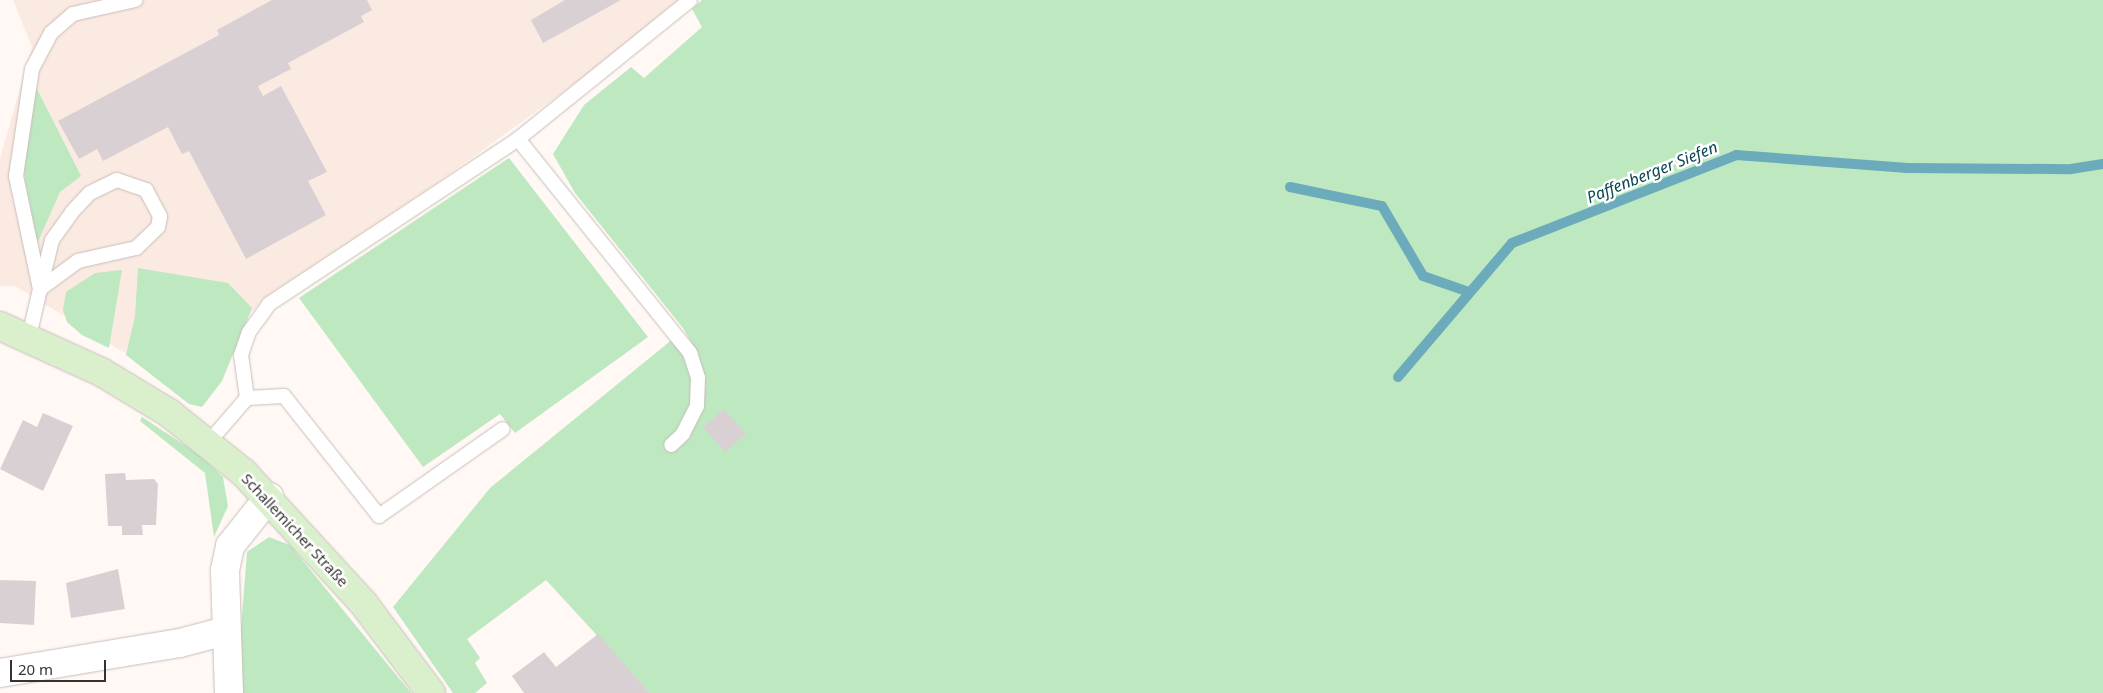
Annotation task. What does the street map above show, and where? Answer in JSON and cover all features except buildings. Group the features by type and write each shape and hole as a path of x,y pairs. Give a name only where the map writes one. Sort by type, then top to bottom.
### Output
{"street":[{"name":"Schallemicher Straße","path":"0,326 28,341 103,373 208,443 269,497 364,604 431,693"},
{"path":"228,693 225,570 230,546 269,497"},
{"path":"0,673 180,643 225,631"}],"lane":[{"path":"40,289 16,176 32,69 51,33 73,14 135,0"},
{"path":"247,398 241,355 248,332 269,304 518,140 690,0"},
{"path":"518,140 690,353 698,378 697,406 683,434 671,445"},
{"path":"28,341 40,289 52,240 90,193 117,180 146,190 160,216 149,239 130,250 78,260 40,289"},
{"path":"208,443 247,398 284,396 379,516 502,429"}],"shaded area":[{"path":"13,0 678,0 595,69 437,183 264,298 234,333 166,378 15,286 0,286 0,158 32,47"}],"green space":[{"path":"702,0 2103,0 2103,693 650,693 546,580 467,639 480,658 475,663 487,683 475,693 453,693 393,607 490,488 679,334 700,357 683,328 575,193 553,154 584,105 631,67 644,78 702,27 692,9"},
{"path":"35,85 81,176 60,192 37,244 23,168"},
{"path":"509,158 648,337 515,433 500,414 423,467 299,298"},
{"path":"138,268 228,283 252,308 222,381 202,407 189,404 126,355 135,316"},
{"path":"122,270 109,348 82,335 67,322 63,310 66,292 95,273"},
{"path":"142,417 198,454 223,477 228,506 214,537 205,473 140,421"},
{"path":"269,537 290,545 411,693 236,693 247,552"}],"waterway":[{"name":"Paffenberger Siefen","path":"1398,377 1512,243 1736,155 1908,168 2071,169 2103,164"},
{"path":"1290,187 1382,206 1423,276 1469,292"}]}
